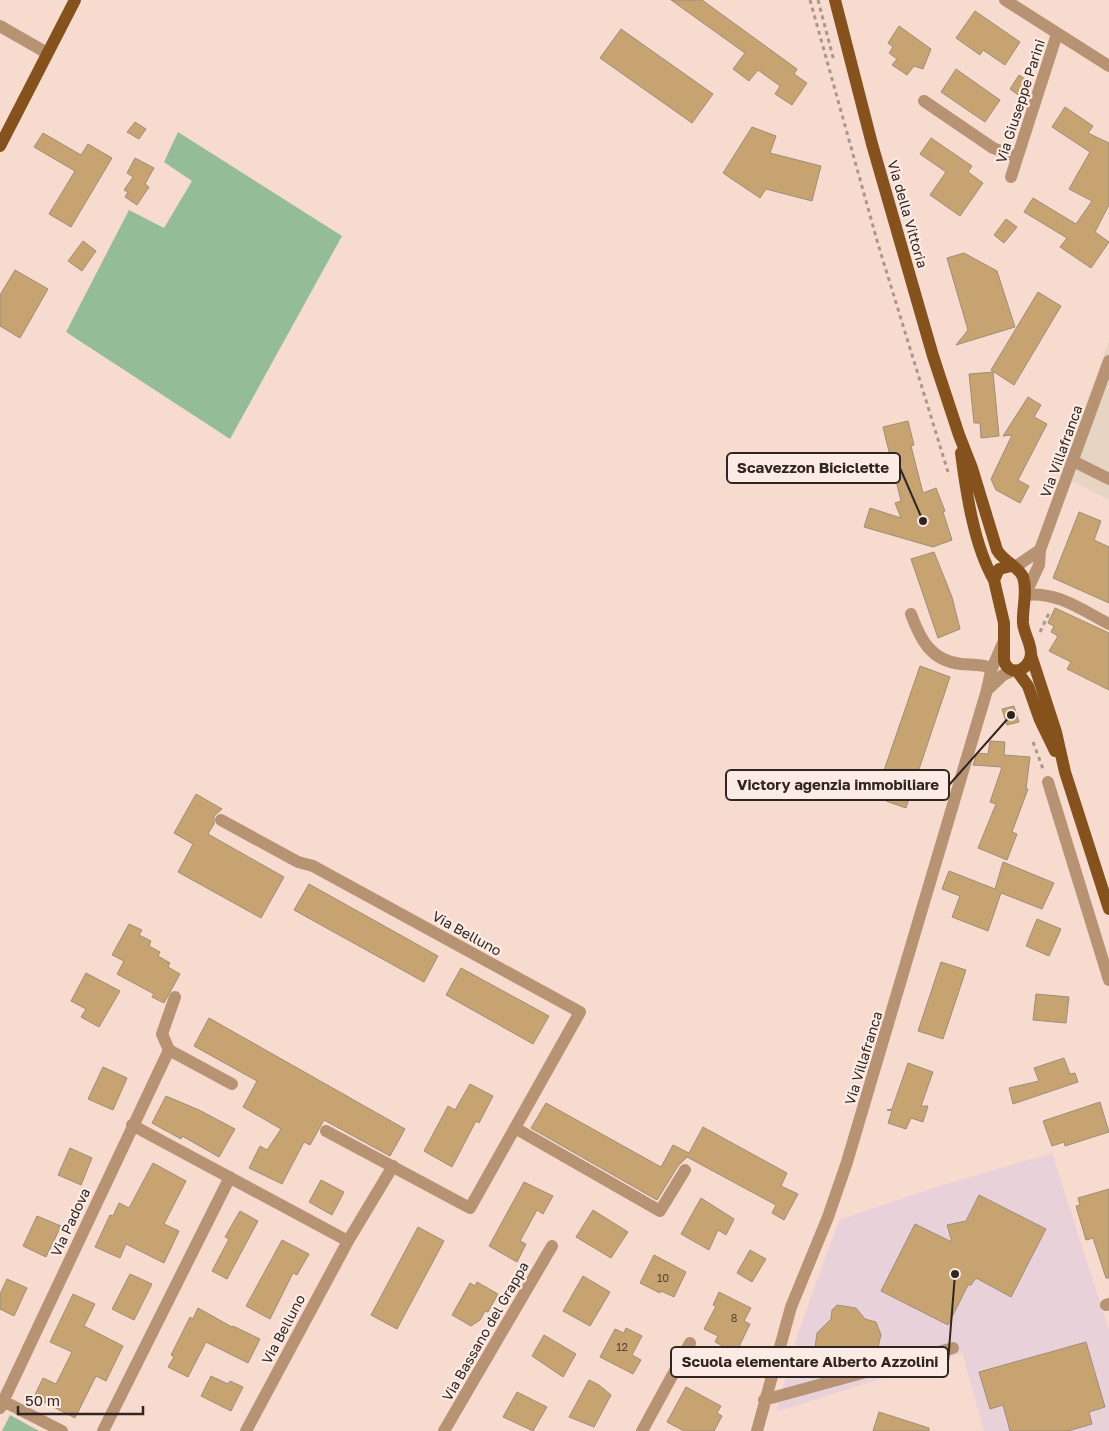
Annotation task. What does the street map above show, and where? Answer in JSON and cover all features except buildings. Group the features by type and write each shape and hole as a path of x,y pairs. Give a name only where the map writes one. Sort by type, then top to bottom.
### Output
{"main road":[{"path":"0,146 75,0"},
{"name":"Via della Vittoria","path":"835,0 872,144 933,356 958,435 972,468 997,550 1013,567 1020,570 1023,578 1025,595 1023,623 1031,655 1056,732 1065,772 1109,909"},
{"name":"Via della Vittoria","path":"958,435 964,477 978,537 988,570 994,580 1004,623 1002,644 1006,666 1014,671 1028,686 1040,720 1065,772"},
{"path":"994,580 999,569 1013,567"},
{"path":"1014,671 1026,666 1031,655"}],"street":[{"name":"Via Giuseppe Parini","path":"1005,0 1109,66"},
{"path":"0,26 47,53"},
{"name":"Via Giuseppe Parini","path":"1011,177 1057,34"},
{"path":"924,101 993,148 1017,157"},
{"name":"Via Villafranca","path":"1025,595 1039,565 1040,550 1109,361"},
{"path":"1073,461 1109,479"},
{"path":"1013,567 1040,550"},
{"path":"1025,595 1042,593 1057,597 1109,624"},
{"path":"911,614 920,638 928,649 940,658 960,664 979,664 992,668"},
{"name":"Via Villafranca","path":"756,1431 792,1307 828,1217 844,1170 992,668 1002,644"},
{"path":"987,690 1003,675 1014,671"},
{"path":"1048,782 1109,980"},
{"name":"Via Belluno","path":"221,820 298,862 313,866 580,1012 470,1208 393,1166 348,1241 246,1431"},
{"path":"175,997 162,1034 169,1050 232,1084"},
{"name":"Via Padova","path":"2,1404 169,1050"},
{"path":"132,1125 348,1241"},
{"path":"515,1128 660,1211 686,1170"},
{"path":"326,1131 393,1166"},
{"path":"103,1431 230,1177"},
{"name":"Via Bassano del Grappa","path":"444,1431 552,1246"},
{"path":"642,1431 690,1343"},
{"path":"764,1400 953,1348"},
{"path":"2,1404 62,1431"}],"path":[{"path":"810,0 878,244 931,414"}],"shaded area":[{"path":"1109,341 1109,500 1060,475"},
{"path":"1052,1153 1109,1330 1109,1431 984,1431 962,1353 776,1412 798,1333 839,1220 943,1185"}],"green space":[{"path":"178,132 342,236 230,439 66,332 129,210 164,228 192,181 164,162"},
{"path":"10,1415 39,1431 2,1431"}],"place":[{"name":"Scavezzon Biciclette","path":"923,521"},
{"name":"Victory agenzia immobiliare","path":"1011,715"},
{"name":"Scuola elementare Alberto Azzolini","path":"955,1274"}]}
